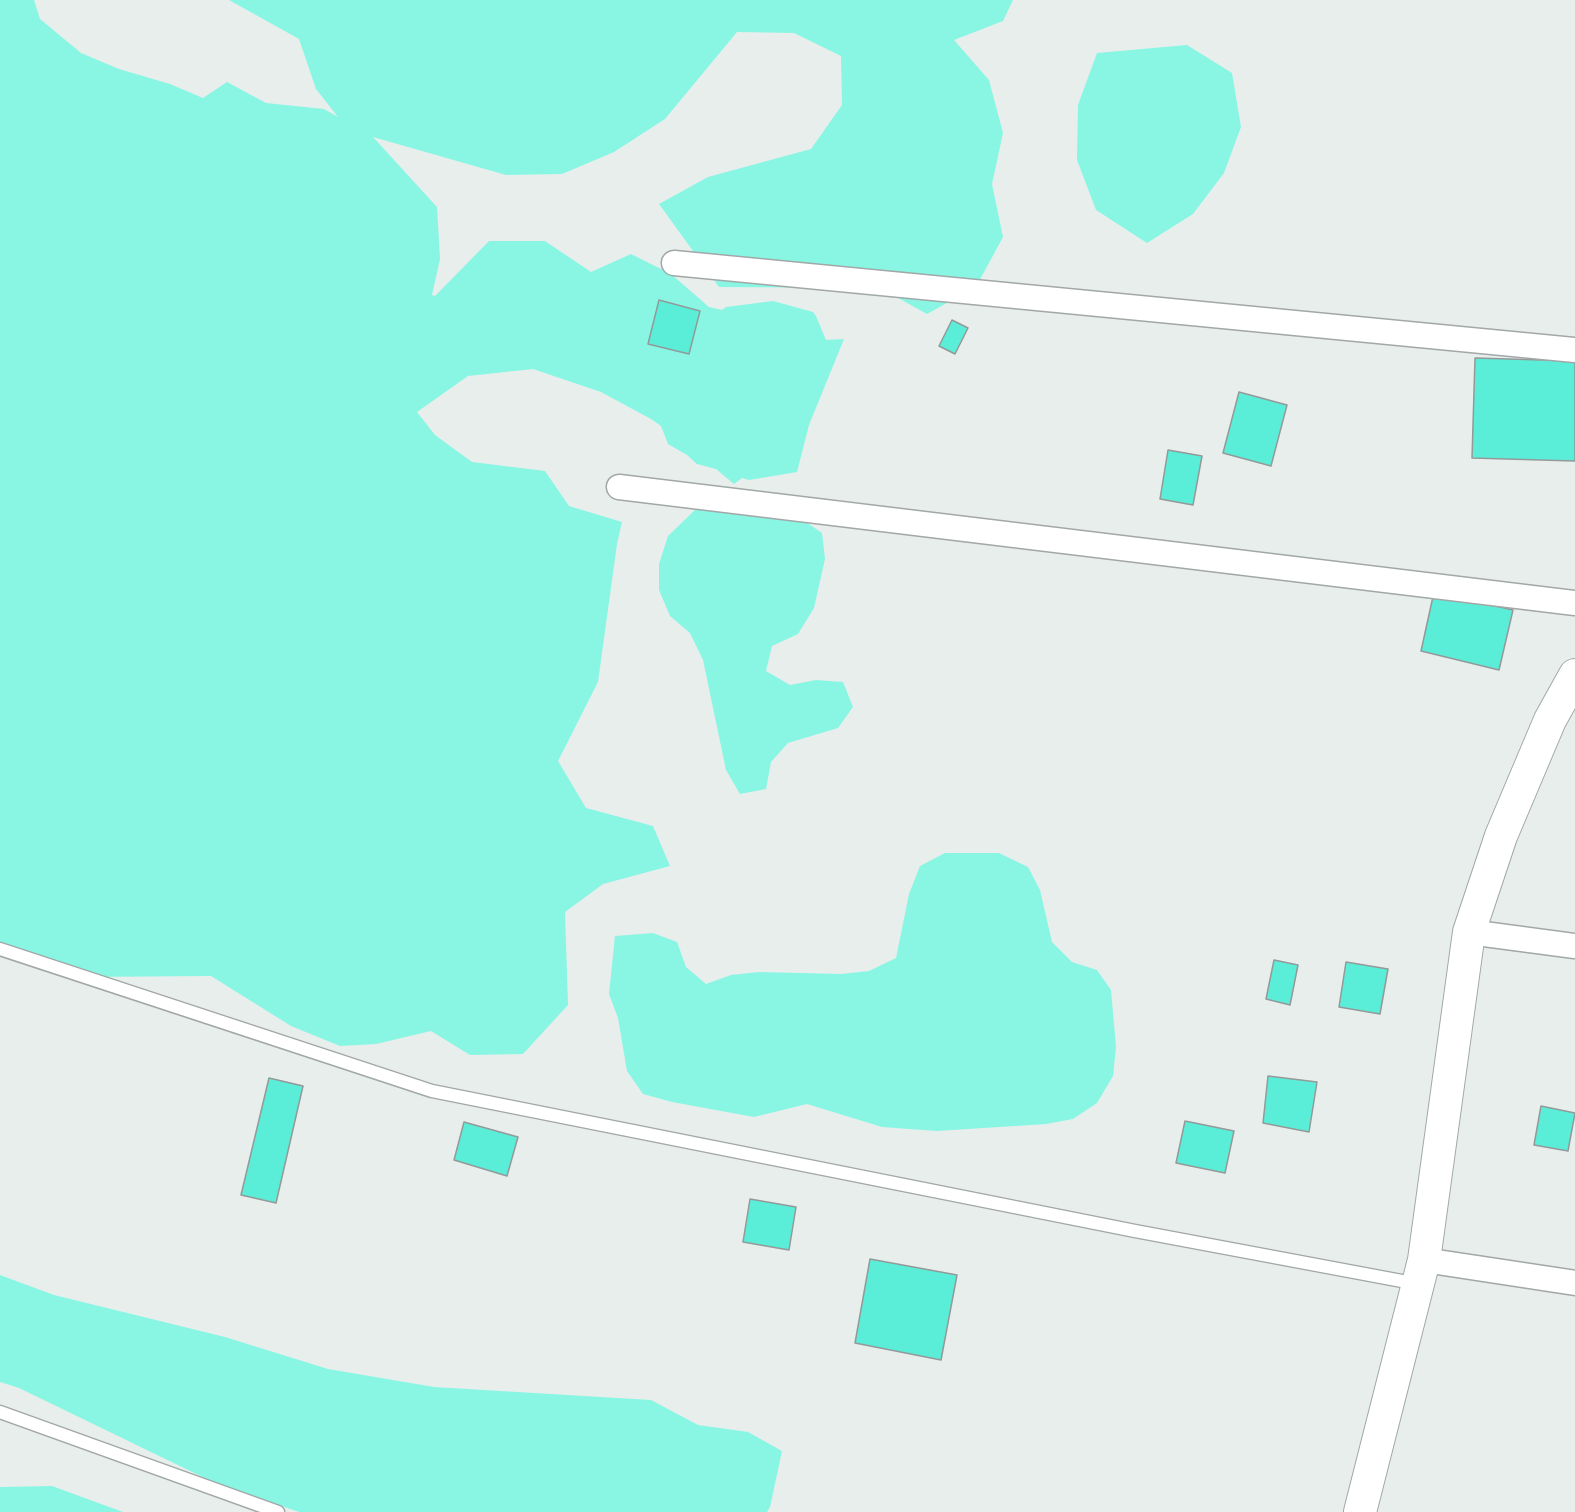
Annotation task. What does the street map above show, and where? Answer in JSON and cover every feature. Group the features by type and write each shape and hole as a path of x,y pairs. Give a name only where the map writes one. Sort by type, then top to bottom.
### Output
{"street":[{"path":"674,263 1575,350"},
{"path":"619,487 1575,603"},
{"path":"1360,1512 1422,1272 1469,932 1501,836 1550,720 1575,675"},
{"path":"1469,932 1575,946"},
{"path":"1422,1272 1575,1283"}],"lane":[{"path":"0,949 432,1091 1135,1231 1422,1272"},
{"path":"0,1412 278,1512"}],"green space":[{"path":"0,0 34,0 40,19 81,53 119,69 170,84 203,98 227,82 266,103 324,109 338,117 316,89 299,39 229,0 1013,0 1003,21 954,40 989,80 1003,133 992,184 1003,237 976,287 927,314 880,288 719,287 659,204 708,177 811,149 842,105 841,56 794,33 737,32 665,119 614,152 562,174 506,175 373,137 437,207 440,259 432,295 435,296 489,241 545,241 591,272 631,254 671,274 709,307 722,310 726,307 773,301 813,312 826,340 844,339 809,425 797,472 749,480 742,478 734,484 716,469 697,464 668,444 661,426 651,419 601,392 533,369 468,376 417,412 435,435 472,462 545,471 569,506 622,522 598,682 558,761 586,808 653,826 670,866 603,884 565,912 568,1005 523,1054 470,1055 431,1031 376,1044 340,1046 291,1026 211,976 80,977 0,950"},
{"path":"1187,45 1232,73 1241,127 1224,173 1193,214 1147,243 1096,210 1077,160 1078,105 1097,53"},
{"path":"697,508 800,518 822,533 825,559 814,608 798,634 772,646 766,671 790,685 816,680 843,682 853,707 838,728 788,743 771,762 766,789 740,794 726,770 703,660 690,633 670,616 659,590 659,564 668,536"},
{"path":"945,853 999,853 1028,867 1040,890 1052,942 1072,962 1097,970 1111,990 1116,1047 1113,1076 1097,1103 1073,1119 1046,1124 937,1131 882,1127 807,1104 754,1117 672,1102 643,1094 627,1071 618,1018 609,994 615,936 653,933 677,942 686,967 706,984 731,975 759,972 841,974 869,971 896,958 909,894 920,866"},
{"path":"0,1275 54,1295 225,1337 328,1369 434,1387 651,1400 698,1425 748,1432 782,1451 770,1507 767,1512 299,1512 217,1484 19,1388 0,1382"},
{"path":"52,1486 123,1512 0,1512 0,1487"}],"building":[{"path":"659,300 700,311 689,354 648,344"},
{"path":"952,320 968,328 955,354 939,346"},
{"path":"1475,358 1575,361 1575,461 1472,458"},
{"path":"1239,392 1287,405 1271,466 1223,453"},
{"path":"1168,450 1202,456 1193,505 1160,499"},
{"path":"1434,592 1513,610 1499,670 1421,651"},
{"path":"1274,960 1298,965 1290,1005 1266,999"},
{"path":"1346,962 1388,969 1380,1014 1339,1007"},
{"path":"1268,1076 1317,1082 1309,1132 1263,1123"},
{"path":"269,1078 303,1086 276,1203 241,1195"},
{"path":"1541,1106 1575,1113 1568,1151 1534,1145"},
{"path":"1185,1121 1234,1131 1225,1173 1176,1163"},
{"path":"464,1122 518,1137 507,1176 454,1160"},
{"path":"750,1199 796,1207 789,1250 743,1242"},
{"path":"870,1259 957,1275 941,1360 855,1343"}]}
